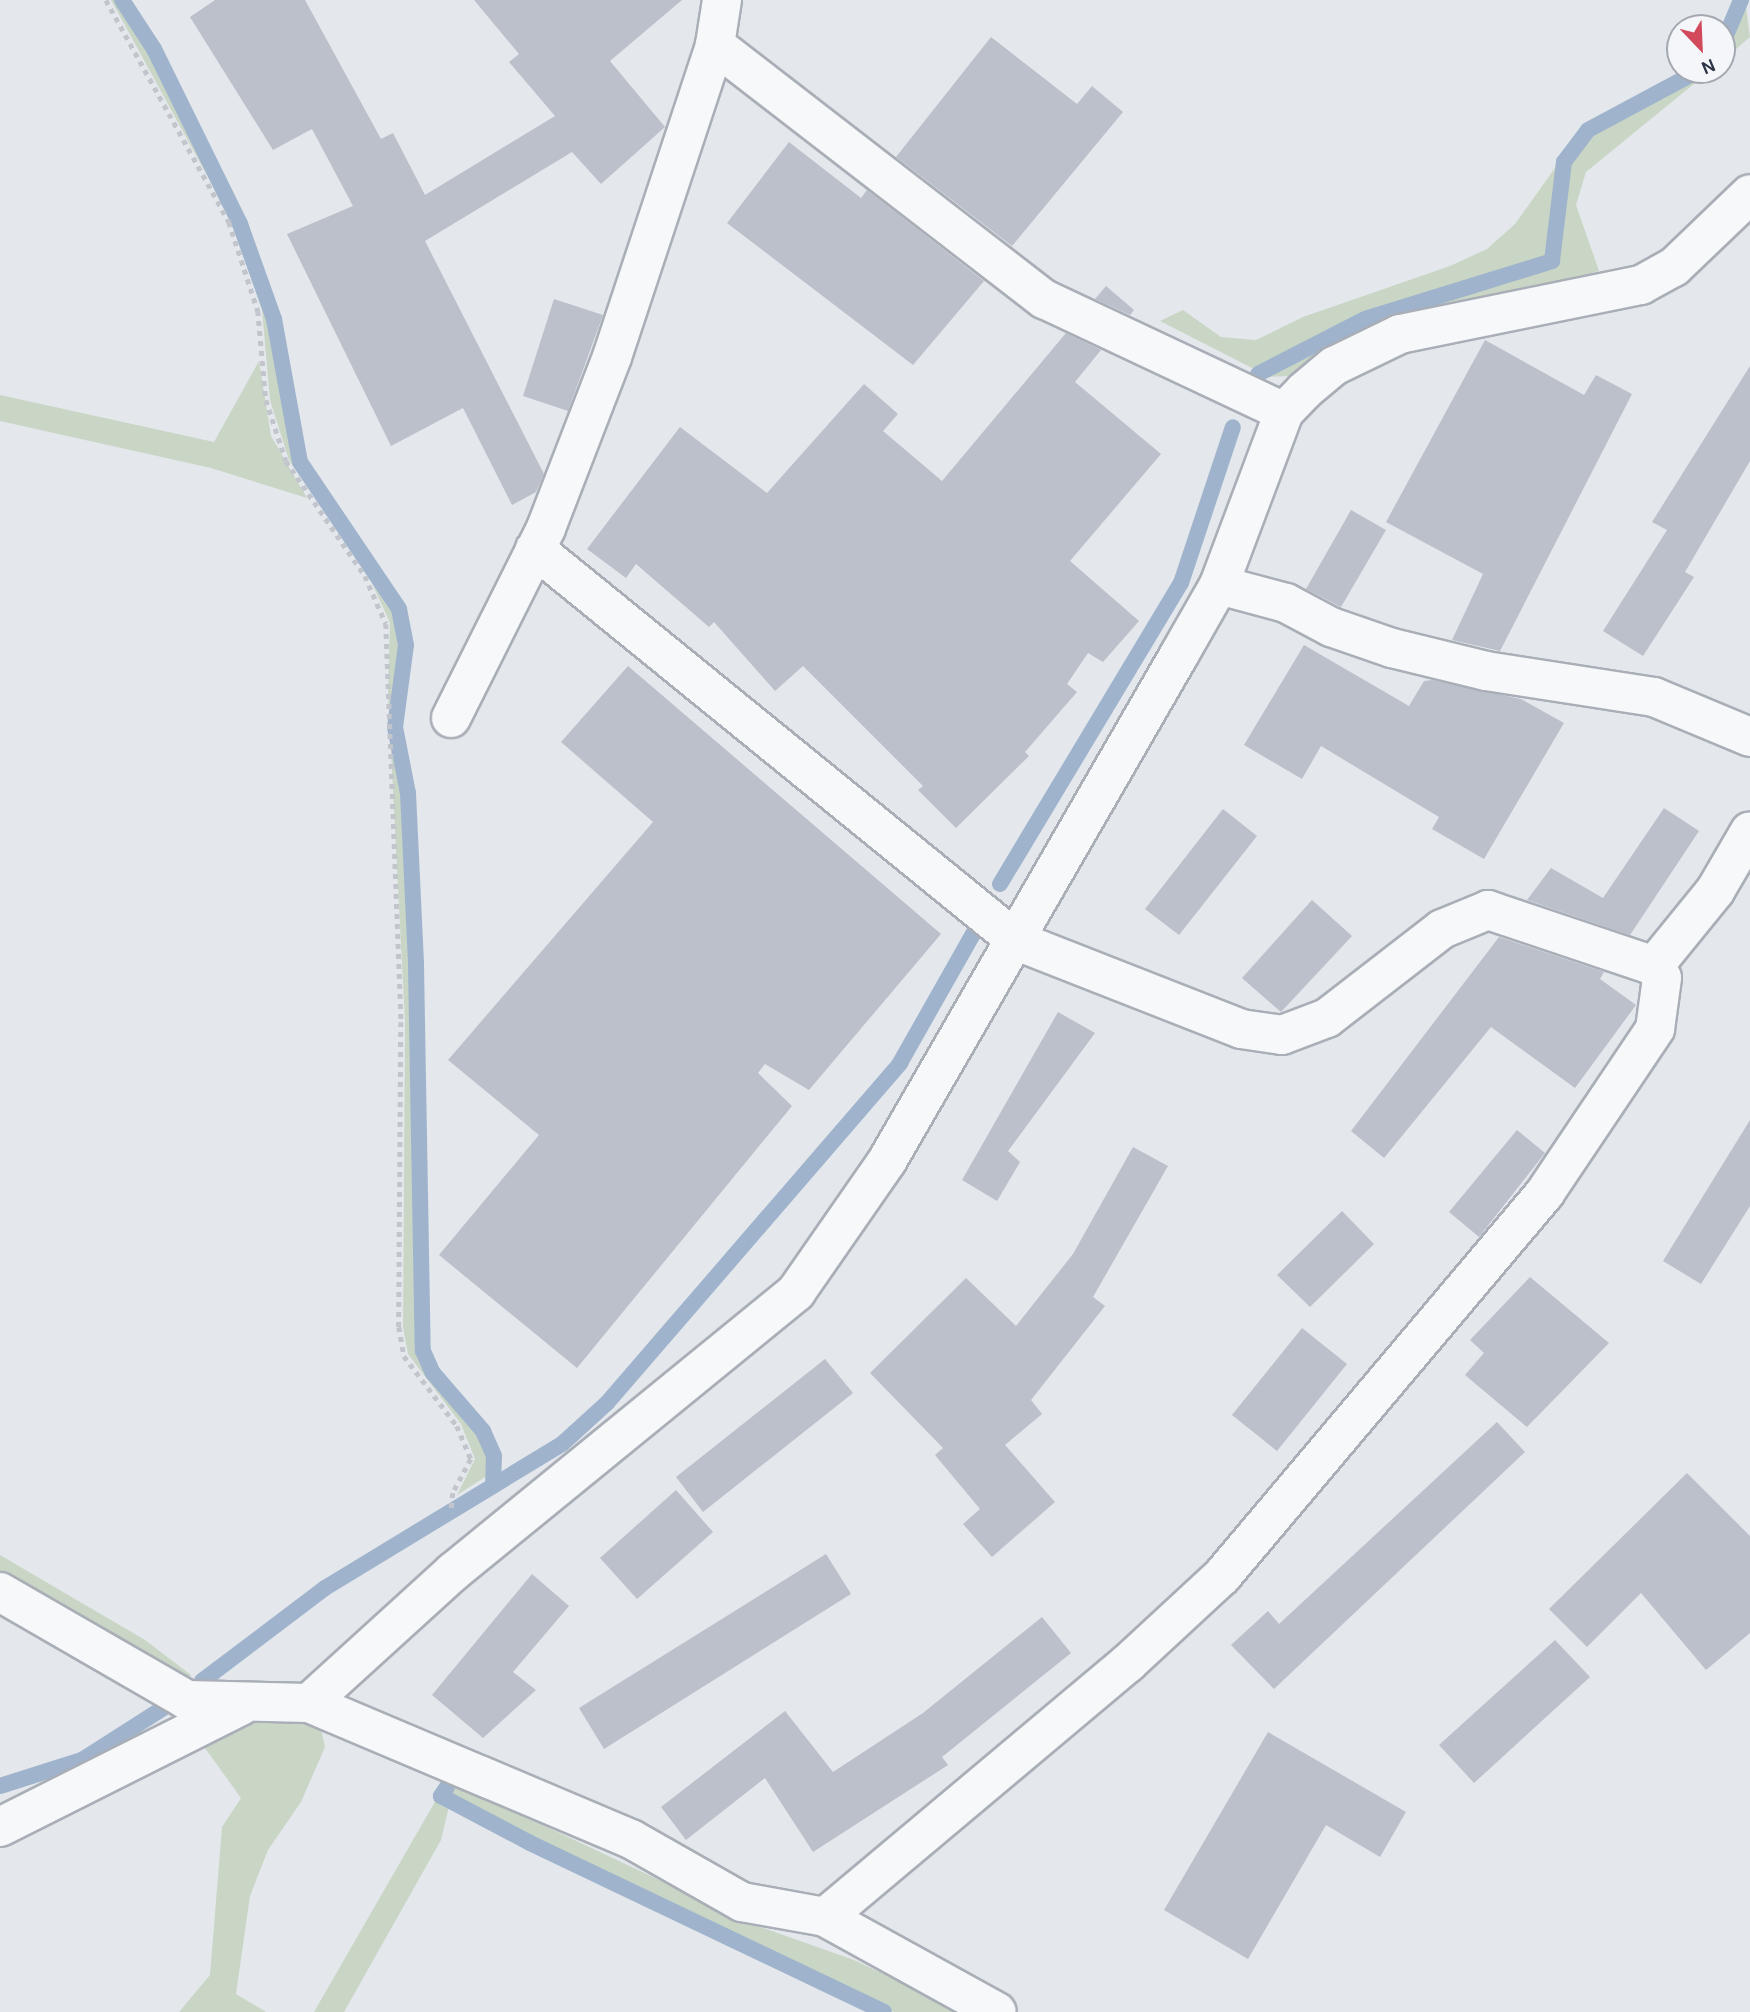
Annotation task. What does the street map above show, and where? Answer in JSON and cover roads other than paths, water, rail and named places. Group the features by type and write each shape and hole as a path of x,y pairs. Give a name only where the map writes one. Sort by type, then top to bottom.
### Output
{"street":[{"path":"451,718 535,549 612,357 715,45 722,0"},
{"path":"715,45 1044,299 1284,412"},
{"path":"309,1703 453,1572 796,1292 887,1161 1017,941 1219,584 1284,412 1334,366 1400,334 1641,285 1674,267 1750,194"},
{"path":"535,549 1017,941 1241,1029 1282,1035 1327,1018 1442,929 1488,910 1654,965 1662,978 1655,1029 1545,1193 1222,1576 1128,1664 825,1917"},
{"path":"1219,584 1286,603 1331,627 1392,648 1486,671 1654,697 1750,737"},
{"path":"1654,965 1716,891 1750,831"},
{"path":"0,1592 187,1700 309,1703 631,1839 742,1902 825,1917 997,2012"},
{"path":"0,1827 250,1703"}],"waterway":[{"path":"122,0 154,49 240,224 274,319 300,462 399,609 406,645 395,727 408,793 416,965 423,1351 433,1373 483,1431 494,1456 493,1486"},
{"path":"1735,14 1741,0"},
{"path":"1258,374 1365,319 1552,261 1564,162 1588,130 1674,84"},
{"path":"1000,884 1181,583 1233,427"},
{"path":"202,1681 325,1588 562,1444 607,1403 900,1063 974,932"},
{"path":"0,1786 82,1760 165,1707"},
{"path":"447,1787 441,1796 530,1843 884,2012"}]}
